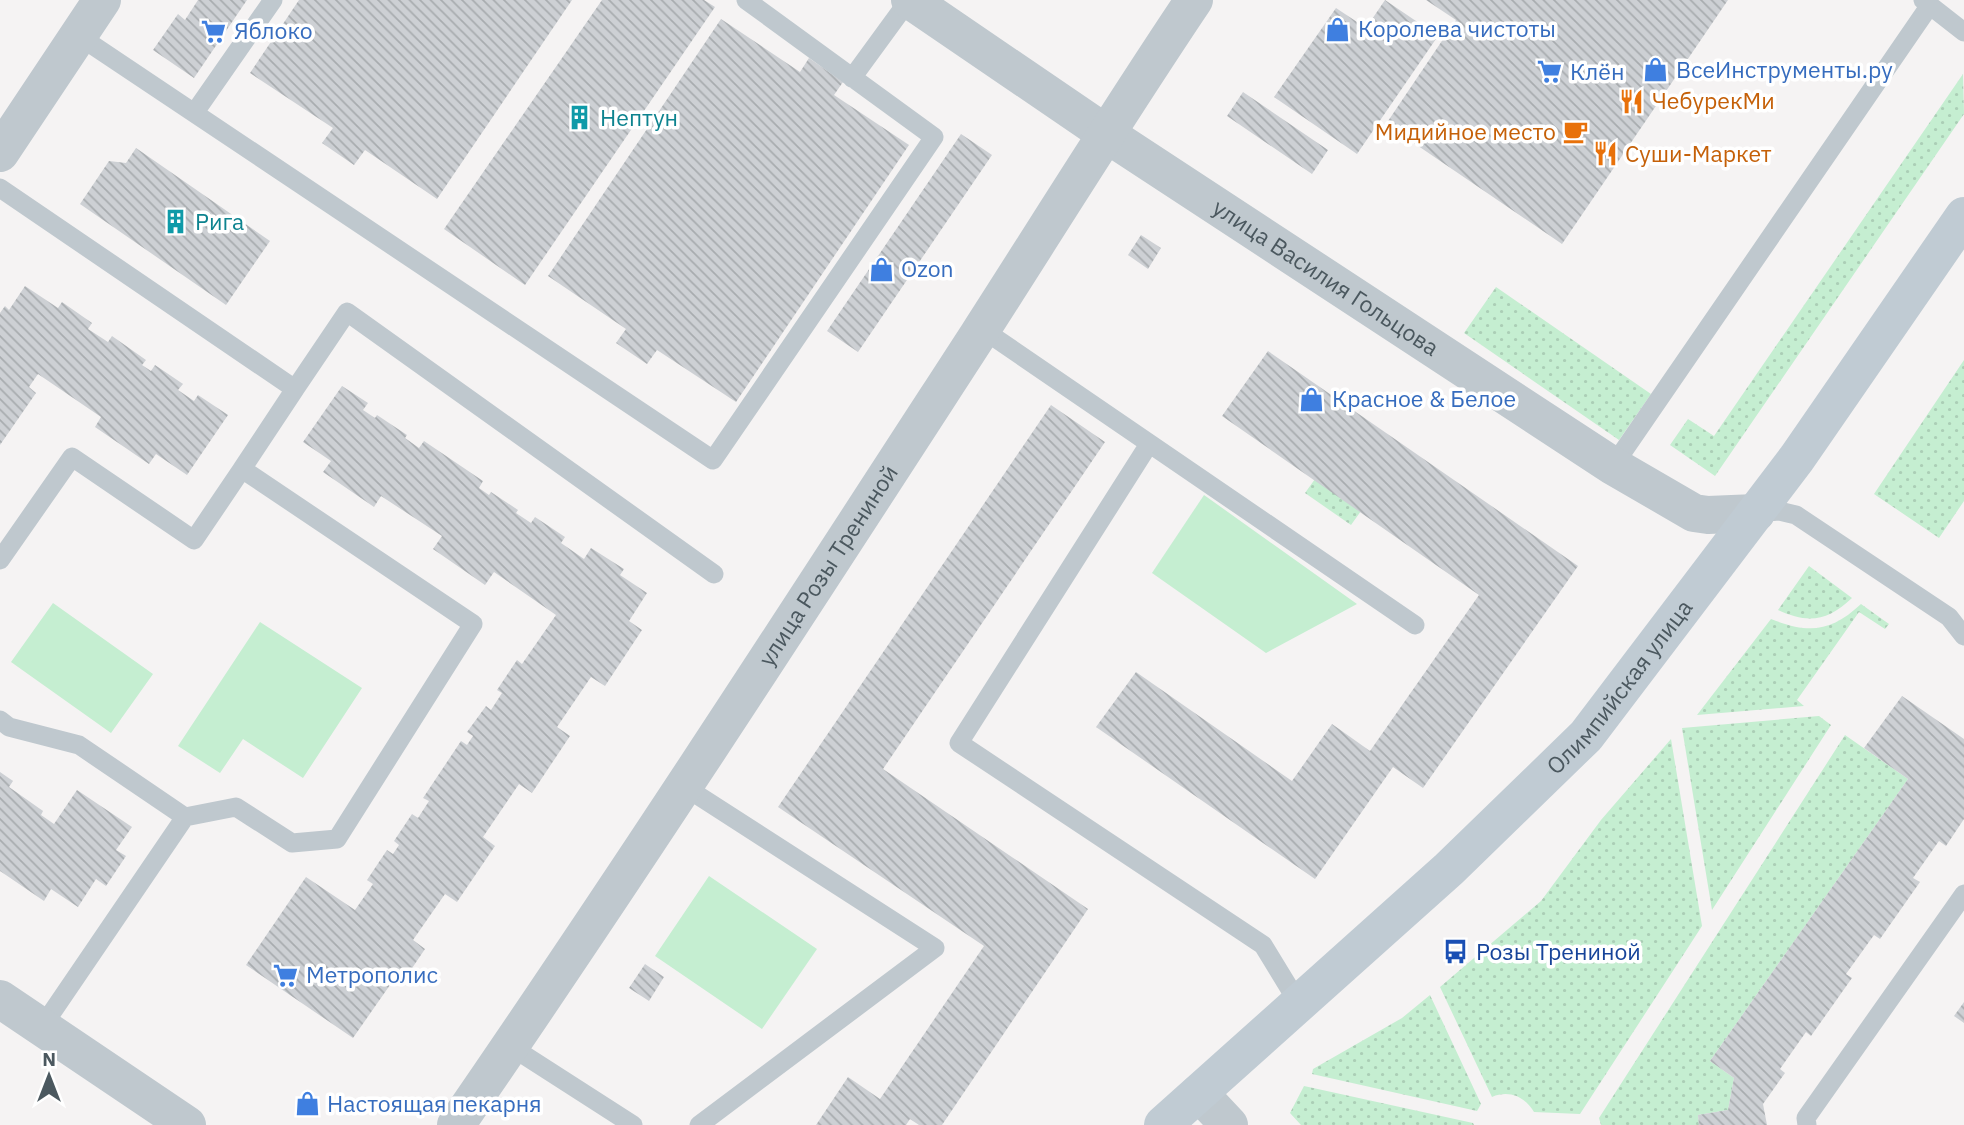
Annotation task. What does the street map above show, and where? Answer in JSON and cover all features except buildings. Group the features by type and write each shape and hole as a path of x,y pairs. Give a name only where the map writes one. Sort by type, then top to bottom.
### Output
{"street":[{"path":"0,153 102,0"},
{"name":"улица Василия Гольцова","path":"909,0 1105,133 1613,466 1694,513 1756,513"},
{"name":"улица Розы Трениной","path":"456,1125 685,787 1105,133 1194,0"},
{"name":"Олимпийская улица","path":"1163,1125 1449,869 1587,736 1805,446 1964,216"},
{"path":"0,999 187,1125"},
{"path":"1199,1093 1229,1125"}],"lane":[{"path":"195,112 272,0"},
{"path":"79,36 713,460 934,137 746,0"},
{"path":"852,78 909,0"},
{"path":"1613,466 1927,3 1964,32"},
{"path":"0,188 295,389"},
{"path":"0,560 72,457 194,540 347,312 714,574"},
{"path":"982,328 1415,625"},
{"path":"1149,444 959,743 1263,945 1299,1004"},
{"path":"42,1027 186,817 236,807 292,843 337,839 473,624 242,469"},
{"path":"1756,513 1779,511 1796,515 1949,617 1964,636"},
{"path":"0,720 9,727 79,745 186,817"},
{"path":"685,787 935,948 699,1125"},
{"path":"1807,1125 1806,1118 1964,894"},
{"path":"510,1046 633,1125"}],"green space":[{"path":"1963,74 1964,114 1715,476 1670,445 1688,419 1714,436"},
{"path":"1496,287 1651,394 1619,440 1464,333"},
{"path":"1964,360 1964,501 1939,538 1874,494"},
{"path":"1315,479 1361,511 1351,525 1305,493"},
{"path":"1204,495 1357,604 1266,653 1152,573"},
{"path":"1809,566 1852,598 1835,612 1817,618 1799,617 1778,610"},
{"path":"53,603 153,674 111,733 11,662"},
{"path":"1861,604 1889,624 1885,629 1859,612 1797,700 1804,706 1697,715 1771,619 1797,627 1819,628 1840,620"},
{"path":"260,622 362,688 303,778 243,739 220,773 178,746"},
{"path":"1819,716 1831,725 1712,910 1682,728"},
{"path":"1845,735 1908,779 1710,1061 1734,1078 1728,1110 1698,1115 1699,1125 1601,1125 1599,1118"},
{"path":"1671,739 1702,926 1580,1114 1534,1112 1526,1102 1516,1096 1504,1094 1492,1097 1440,987 1541,901 1601,820"},
{"path":"709,876 817,949 762,1029 655,956"},
{"path":"1430,995 1481,1104 1477,1111 1312,1074 1313,1069 1402,1018"},
{"path":"1304,1086 1474,1125 1301,1125 1290,1113"}],"place":[{"name":"Королева чистоты","path":"1338,29"},
{"name":"Яблоко","path":"214,31"},
{"name":"ВсеИнструменты.ру","path":"1656,70"},
{"name":"Клён","path":"1550,72"},
{"name":"ЧебурекМи","path":"1632,101"},
{"name":"Нептун","path":"580,118"},
{"name":"Мидийное место","path":"1576,132"},
{"name":"Суши-Маркет","path":"1605,154"},
{"name":"Рига","path":"175,222"},
{"name":"Ozon","path":"881,269"},
{"name":"Красное & Белое","path":"1312,399"},
{"name":"Розы Трениной","path":"1456,952"},
{"name":"Метрополис","path":"286,975"},
{"name":"Настоящая пекарня","path":"307,1104"}]}
